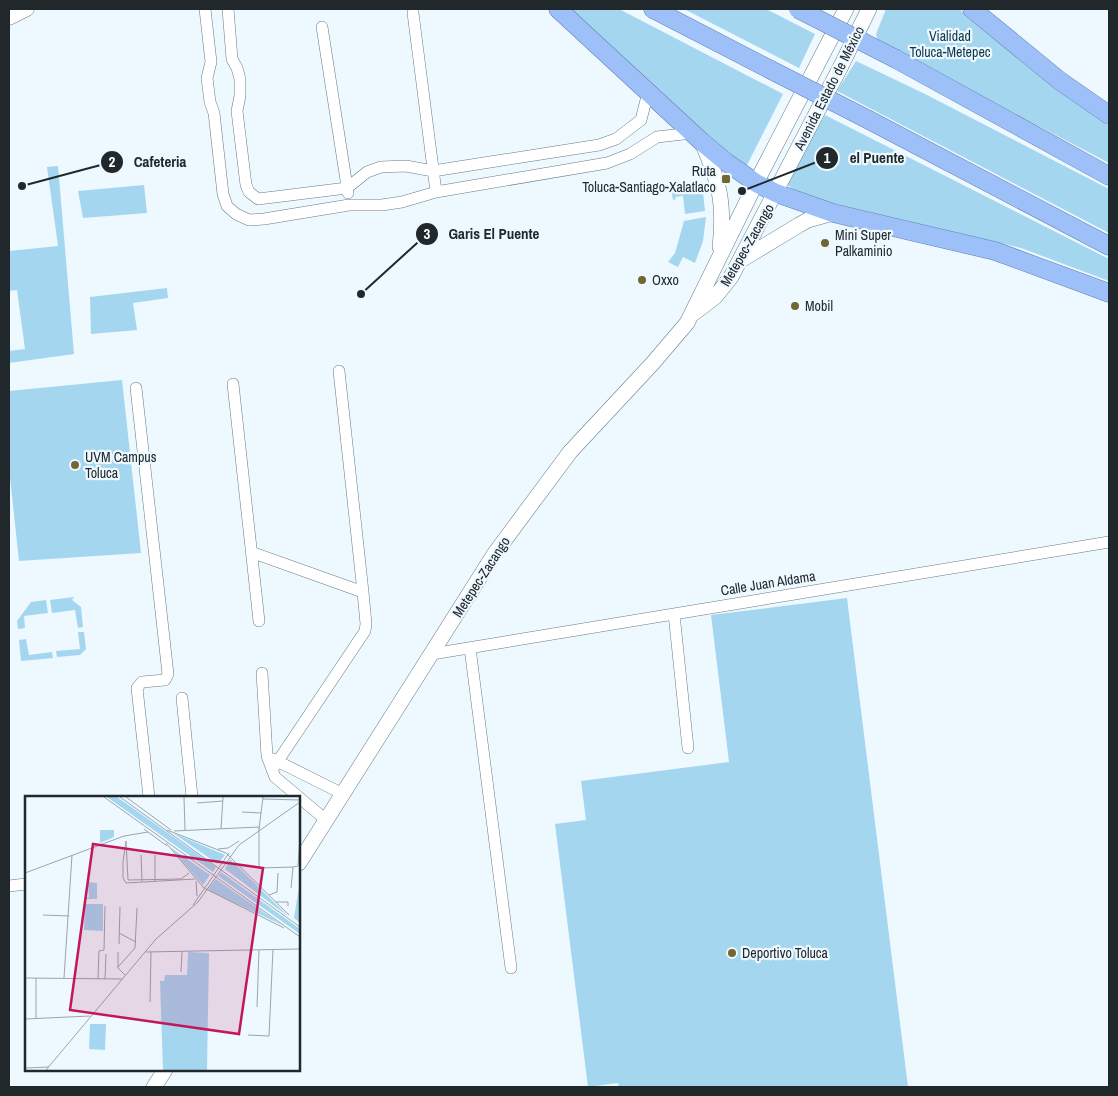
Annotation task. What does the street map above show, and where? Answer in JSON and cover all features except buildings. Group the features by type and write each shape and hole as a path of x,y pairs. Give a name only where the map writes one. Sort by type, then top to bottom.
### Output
{"highway":[{"path":"558,9 697,138 756,183 776,193 833,213 994,251 1109,293"},
{"path":"653,9 1109,246"},
{"path":"798,9 896,59 1109,176"},
{"path":"972,9 1060,81 1109,115"}],"main road":[{"name":"Avenida Estado de México","path":"756,183 846,9"},
{"name":"Avenida Estado de México","path":"776,193 869,9"},
{"path":"697,138 712,166 719,186 722,227 720,256"},
{"name":"Metepec-Zacango","path":"304,849 343,794 496,553 570,452 652,364 687,323 756,183"},
{"name":"Metepec-Zacango","path":"693,314 715,298 731,277 776,193"},
{"path":"740,261 794,227 808,220 833,213"},
{"path":"154,1087 164,1071"}],"street":[{"path":"9,18 26,9"},
{"path":"205,9 210,62 206,78 214,113 223,194 227,206 236,214 249,220 350,205 365,206 402,202 436,192 607,163 630,154 657,137 697,138"},
{"path":"228,9 232,59 240,80 240,96 237,111 246,185 253,196 263,199 347,188 367,172 381,167 406,166 433,171 599,145 616,139 642,120 648,92"},
{"path":"413,13 436,192"},
{"path":"322,27 350,205"},
{"path":"210,62 232,59"},
{"path":"214,113 237,111"},
{"path":"642,120 657,137"},
{"path":"616,139 630,154"},
{"path":"298,796 275,777 275,766 363,636 366,624 339,371"},
{"path":"233,384 258,622"},
{"path":"136,388 168,674 165,680 142,682 137,688 149,796"},
{"name":"Calle Juan Aldama","path":"432,654 1109,542"},
{"path":"251,552 363,592"},
{"path":"674,614 688,748"},
{"path":"470,648 511,968"},
{"path":"262,673 266,756 275,766 304,774 343,794"},
{"path":"182,698 192,796"},
{"path":"294,793 304,774"},
{"path":"300,798 326,820"},
{"path":"9,886 25,884"}],"green space":[{"path":"567,9 619,9 783,94 746,167 734,161"},
{"path":"684,9 766,9 815,34 799,68"},
{"name":"Vialidad Toluca-Metepec","path":"886,9 959,9 1109,126 1109,163 878,42 876,34"},
{"path":"856,61 925,94 1109,189 1109,233 837,91"},
{"path":"825,115 1109,259 1109,281 1021,248 814,199 798,193 785,183"},
{"path":"58,166 74,354 9,363 9,351 25,349 17,290 9,291 9,251 58,246 47,167"},
{"path":"702,183 705,211 685,214 683,196 675,197 676,199 673,200 671,187"},
{"path":"144,185 147,213 83,218 78,191"},
{"path":"706,217 703,241 695,263 683,257 678,267 668,262 675,253 684,221"},
{"path":"167,288 168,298 133,303 137,330 91,334 90,297"},
{"path":"122,380 141,553 19,561 9,468 9,391"},
{"path":"74,597 72,600 81,607 83,627 78,628 75,610 52,613 50,600"},
{"name":"Deportivo Toluca","path":"847,598 908,1087 619,1087 618,1083 588,1087 555,824 586,820 581,781 729,762 711,615"},
{"path":"46,600 48,613 24,616 25,628 18,629 17,621 31,602"},
{"path":"78,632 84,632 86,649 80,655 57,657 56,651 80,649"},
{"path":"26,639 29,655 52,652 53,658 21,661 19,640"}],"place":[{"name":"Ruta Toluca-Santiago-Xalatlaco","path":"726,179"},
{"name":"Cafeteria","path":"22,186"},
{"name":"el Puente","path":"742,191"},
{"name":"Mini Super Palkaminio","path":"825,243"},
{"name":"Oxxo","path":"642,280"},
{"name":"Garis El Puente","path":"361,294"},
{"name":"Mobil","path":"795,306"},
{"name":"UVM Campus Toluca","path":"75,465"},
{"name":"Deportivo Toluca","path":"732,953"}]}
